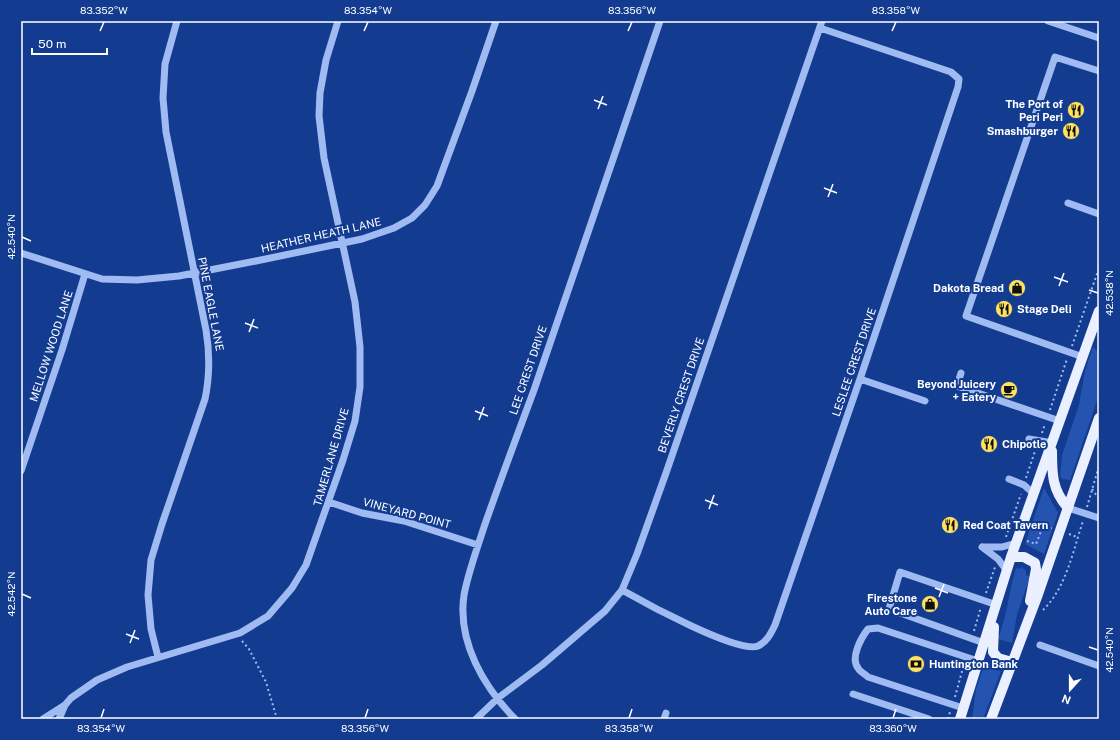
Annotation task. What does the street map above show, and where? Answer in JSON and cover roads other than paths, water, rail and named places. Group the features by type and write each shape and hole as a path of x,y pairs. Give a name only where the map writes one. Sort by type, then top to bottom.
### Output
{"main road":[{"path":"960,719 1016,543 1099,311"},
{"path":"991,719 1098,422"},
{"path":"1053,443 1054,485 1059,498 1068,508"},
{"path":"1011,558 1024,557 1031,559 1035,563 1036,569 1021,638"},
{"path":"996,607 993,652 998,658 1012,662"}],"street":[{"name":"PINE EAGLE LANE","path":"158,657 151,628 148,595 152,560 162,524 205,399 210,378 210,351 166,132 163,98 165,64 177,21"},
{"name":"TAMERLANE DRIVE","path":"43,719 65,705 71,698 97,680 126,667 239,633 268,616 292,588 306,565 329,502 355,421 360,387 360,347 356,317 324,158 319,116 320,93 326,60 338,21"},
{"name":"HEATHER HEATH LANE","path":"21,253 102,279 138,280 164,278 194,273 341,243 394,228 412,218 425,205 437,186 445,168 496,21"},
{"name":"LEE CREST DRIVE","path":"515,719 488,687 476,665 465,633 464,596 478,545 660,21"},
{"path":"1048,21 1099,38"},
{"name":"LESLEE CREST DRIVE","path":"622,590 667,615 742,645 757,646 767,639 775,625 955,100 959,79 951,72 941,68 821,24"},
{"name":"BEVERLY CREST DRIVE","path":"476,719 498,698 542,665 605,612 622,590 638,554 821,24"},
{"path":"1083,357 966,316 1055,57 1099,72"},
{"path":"1068,204 1099,214"},
{"name":"MELLOW WOOD LANE","path":"21,471 85,274"},
{"path":"961,373 957,386 1060,421"},
{"path":"860,379 925,401"},
{"path":"1029,439 1053,443"},
{"path":"1009,479 1024,485 1034,494"},
{"name":"VINEYARD POINT","path":"329,502 362,512 404,521 478,545"},
{"path":"1068,508 1099,518"},
{"path":"1007,571 998,559 982,547 1002,547 1016,543"},
{"path":"984,642 889,609 900,572 996,607"},
{"path":"963,708 868,677 858,668 855,660 862,637 868,629 878,628 978,661"},
{"path":"1040,645 1099,666"},
{"path":"853,694 929,719"},
{"name":"TAMERLANE DRIVE","path":"59,719 65,705"}],"place":[{"name":"The Port of Peri Peri","path":"1076,110"},
{"name":"Smashburger","path":"1071,131"},
{"name":"Dakota Bread","path":"1017,288"},
{"name":"Stage Deli","path":"1004,309"},
{"name":"Beyond Juicery + Eatery","path":"1009,390"},
{"name":"Chipotle","path":"989,444"},
{"name":"Red Coat Tavern","path":"950,525"},
{"name":"Firestone Auto Care","path":"930,604"},
{"name":"Huntington Bank","path":"916,664"}]}
